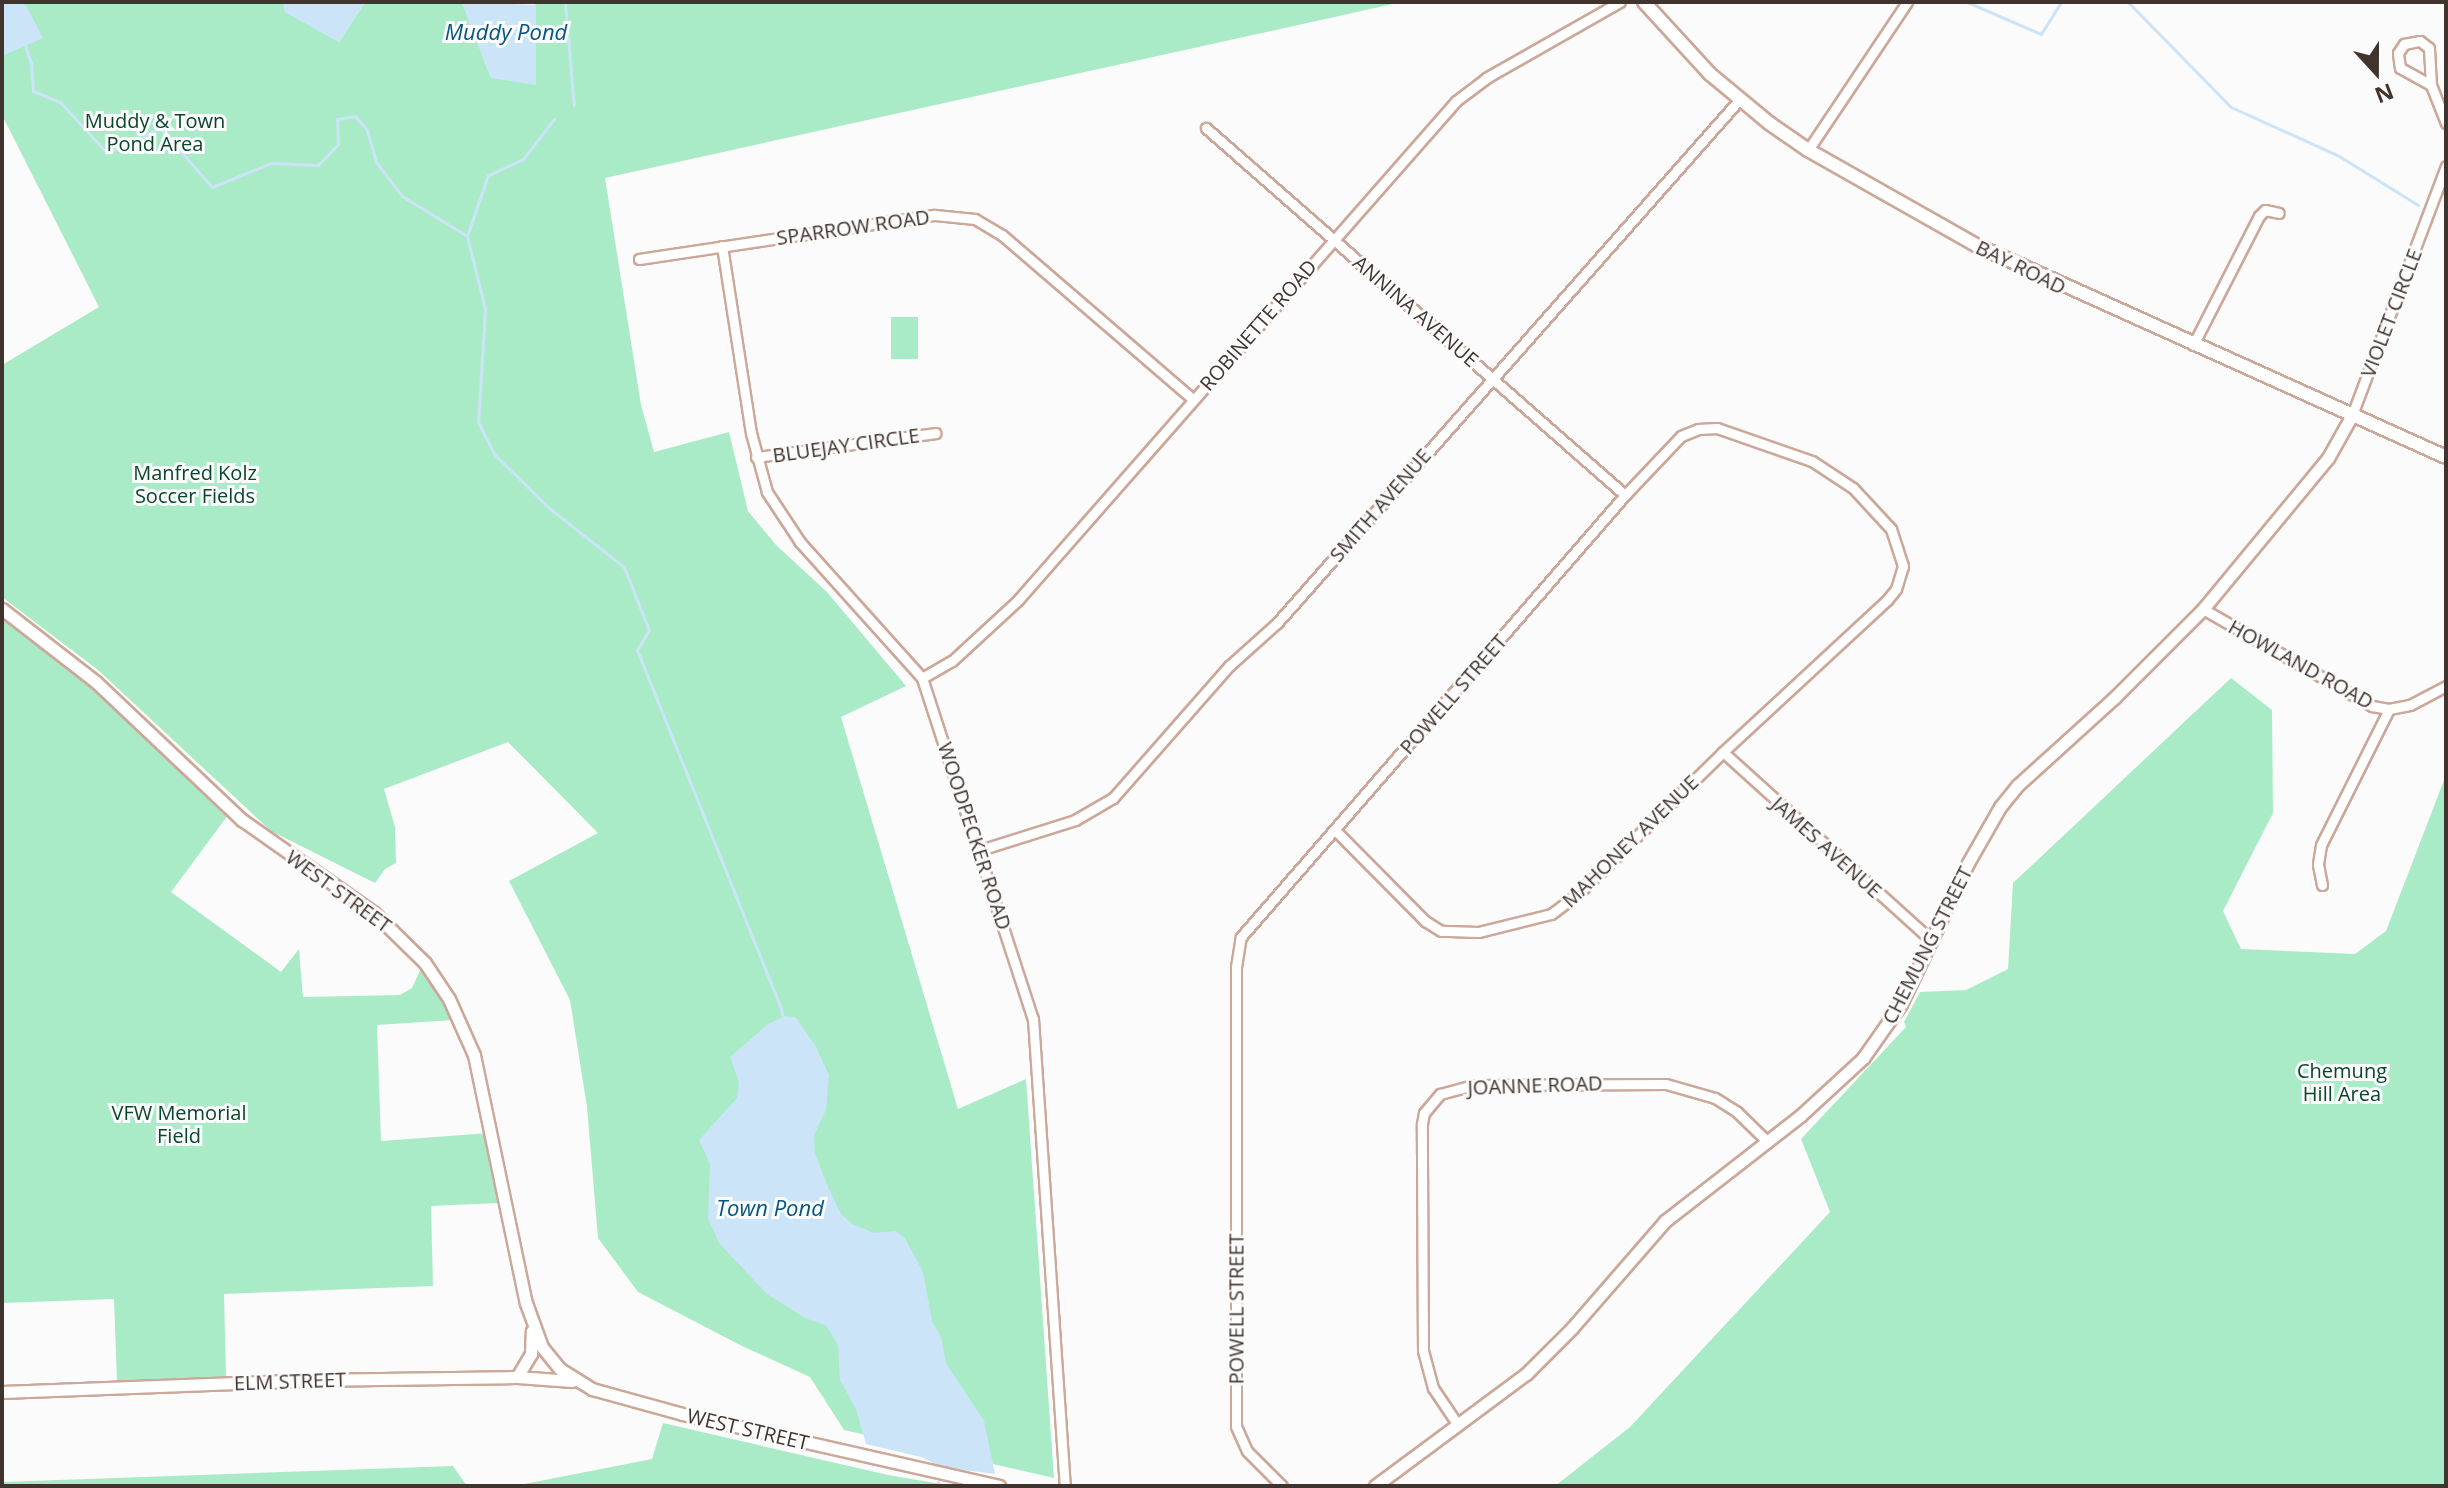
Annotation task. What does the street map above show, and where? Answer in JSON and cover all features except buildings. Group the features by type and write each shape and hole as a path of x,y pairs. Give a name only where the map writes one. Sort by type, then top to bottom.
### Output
{"main road":[{"name":"BAY ROAD","path":"1644,2 1693,58 1739,100 1808,150 1978,246 2446,457"}],"street":[{"name":"ROBINETTE ROAD","path":"922,678 952,661 1008,610 1333,238 1471,88 1620,2"},
{"path":"1808,150 1907,2"},
{"path":"2431,85 2400,68 2397,58 2404,44 2415,40 2429,48 2431,85 2446,123"},
{"name":"SMITH AVENUE","path":"980,850 1075,820 1113,798 1229,666 1277,623 1739,100"},
{"name":"ANNINA AVENUE","path":"1206,128 1625,495"},
{"name":"VIOLET CIRCLE","path":"2352,415 2446,166"},
{"path":"2193,345 2259,216 2265,210 2279,213"},
{"name":"SPARROW ROAD","path":"639,259 935,215 975,219 1002,235 1193,399"},
{"name":"WOODPECKER ROAD","path":"722,246 756,457 767,492 787,526 922,678 980,850 1036,1033 1065,1486"},
{"name":"CHEMUNG STREET","path":"1375,1486 1548,1354 1665,1221 1768,1142 1838,1083 1871,1048 1901,1004 1968,863 2009,796 2132,681 2203,609 2328,458 2352,415"},
{"name":"POWELL STREET","path":"1282,1486 1247,1451 1236,1426 1236,951 1245,931 1625,495 1681,436 1698,429 1717,428 1786,450 1830,471 1860,494 1886,522 1897,540 1903,566 1896,589 1723,752"},
{"name":"BLUEJAY CIRCLE","path":"756,457 935,433"},
{"name":"WEST STREET","path":"2,609 96,682 242,820 373,912 418,954 449,999 474,1055 531,1319 547,1355 577,1382 683,1414 999,1486"},
{"name":"HOWLAND ROAD","path":"2203,609 2363,701 2389,709 2420,701 2446,686"},
{"path":"2322,885 2318,864 2321,845 2389,709"},
{"name":"MAHONEY AVENUE","path":"1335,830 1431,925 1448,933 1478,932 1544,916 1565,905 1723,752"},
{"name":"JAMES AVENUE","path":"1723,752 1932,941"},
{"name":"JOANNE ROAD","path":"1458,1425 1433,1388 1423,1350 1422,1124 1424,1113 1440,1094 1473,1085 1666,1084 1715,1098 1737,1112 1768,1142"},
{"name":"WEST STREET","path":"517,1377 531,1354 531,1319"},
{"name":"ELM STREET","path":"2,1392 308,1380 517,1377 577,1382"}],"green space":[{"path":"2,2 283,2 286,12 339,42 365,2 462,2 491,78 536,5 530,2 1402,2 605,178 641,405 654,452 729,432 748,511 776,545 827,592 906,686 841,717 958,1109 1026,1079 1054,1478 844,1430 810,1377 638,1292 598,1238 587,1107 570,1000 509,881 598,833 508,742 384,789 395,827 396,863 385,869 375,883 271,831 98,670 2,597 2,365 99,307 2,115"},
{"path":"891,317 918,317 918,359 891,359"},
{"name":"VFW Memorial Field","path":"2,616 67,665 228,815 171,892 281,972 299,949 303,997 400,995 412,988 421,968 434,986 454,1020 377,1025 381,1141 489,1133 500,1203 431,1206 433,1286 224,1294 226,1378 117,1381 114,1299 2,1303"},
{"name":"Chemung Hill Area","path":"2231,678 2272,710 2273,813 2223,911 2241,949 2355,954 2386,931 2446,775 2446,1486 1555,1486 1630,1427 1830,1212 1801,1139 1906,1027 1904,1022 1920,992 1966,990 2008,969 2013,883"},
{"path":"663,1423 888,1475 953,1486 514,1486 652,1459"},
{"path":"453,1466 467,1486 2,1486 2,1482"}],"water":[{"path":"2,2 21,2 27,7 43,38 2,56"},
{"path":"283,2 365,2 339,42 285,12"},
{"name":"Muddy Pond","path":"462,2 536,5 536,85 491,78"},
{"name":"Town Pond","path":"785,1016 795,1017 815,1045 829,1075 826,1110 814,1135 815,1153 828,1187 841,1214 852,1224 874,1233 896,1231 905,1238 923,1272 932,1321 941,1337 946,1363 984,1421 995,1474 941,1467 921,1457 866,1444 856,1409 840,1380 838,1346 827,1326 805,1318 767,1294 719,1243 708,1218 710,1164 699,1140 737,1098 739,1082 730,1057 768,1024"}],"waterway":[{"path":"565,2 574,106"},
{"path":"1967,2 2041,34 2061,2"},
{"path":"2128,2 2231,107 2339,156 2418,205"},
{"path":"24,42 31,63 33,91 60,102 107,153 160,128 212,187 271,163 318,165 338,144 337,119 355,116 367,130 376,162 402,196 467,236"},
{"path":"554,119 523,159 488,175 467,236 485,309 478,422 494,454 548,507 624,567 649,630 637,650 783,1020"},
{"path":"938,1482 939,1486"}],"park label":[{"name":"Muddy & Town Pond Area","path":"155,132"},
{"name":"Manfred Kolz Soccer Fields","path":"195,484"}]}
